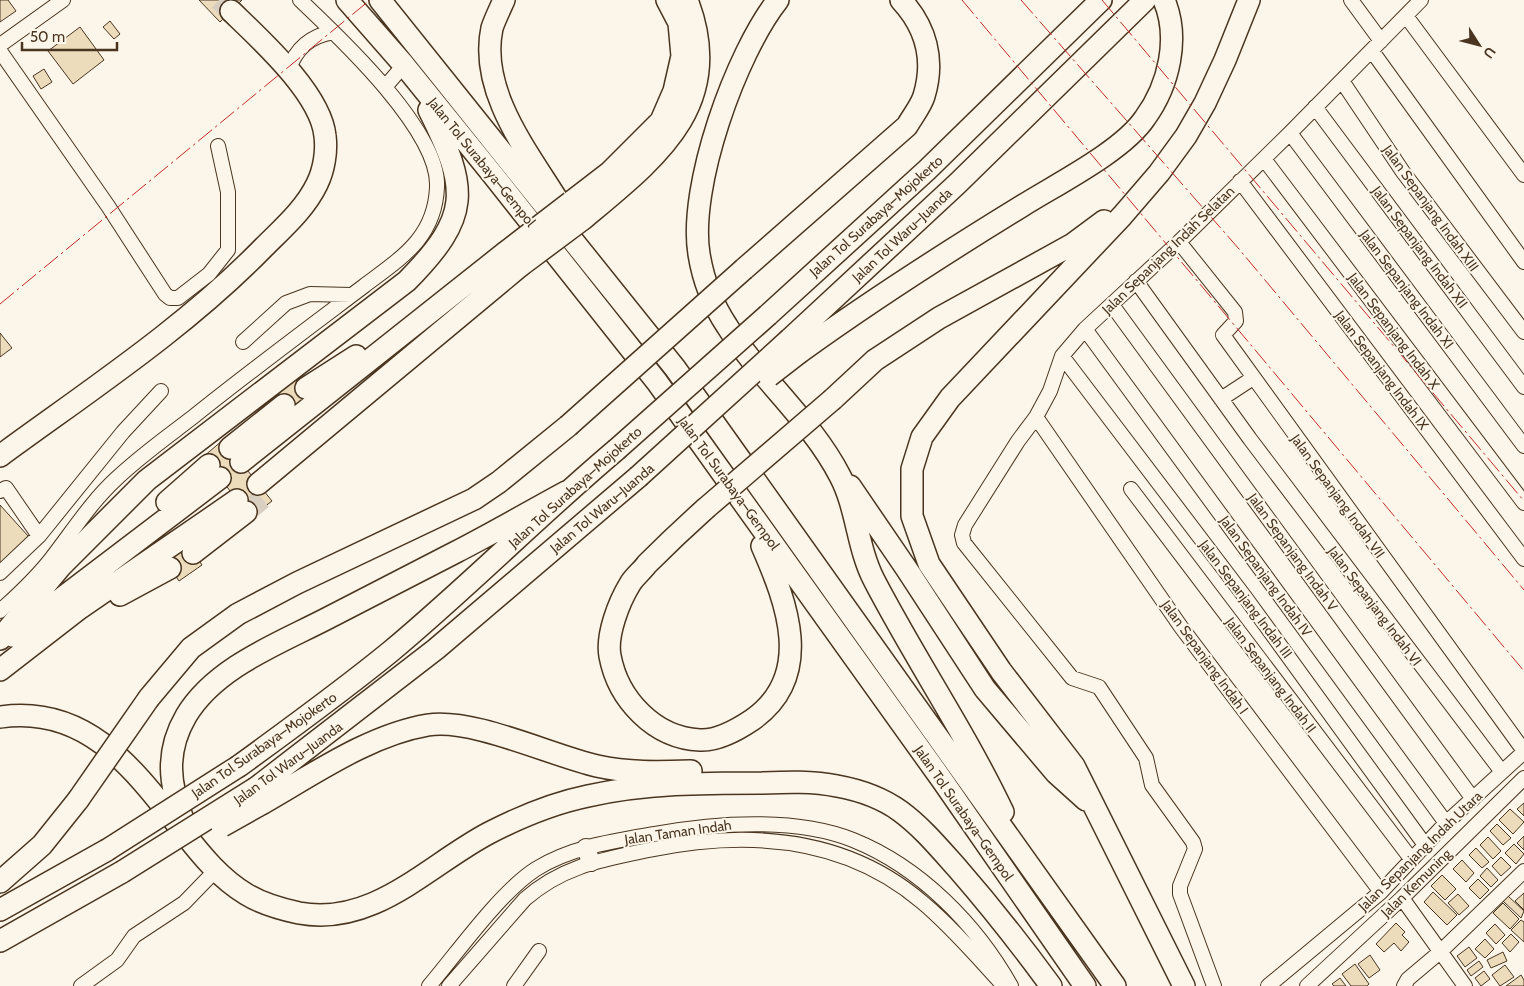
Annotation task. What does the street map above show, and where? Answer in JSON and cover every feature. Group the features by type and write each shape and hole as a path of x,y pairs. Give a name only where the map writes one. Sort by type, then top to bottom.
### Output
{"highway":[{"name":"Jalan Tol Surabaya–Gempol","path":"347,0 407,70 651,374 936,772 1085,986"},
{"name":"Jalan Tol Surabaya–Gempol","path":"380,0 675,368 1115,986"},
{"path":"504,0 492,28 490,65 500,100 519,137 605,279"},
{"path":"577,210 610,172 661,121 674,91 682,56 679,23 667,0"},
{"path":"284,405 235,455 410,328 513,259 577,210 654,158 681,124 696,91 700,56 695,20 687,0"},
{"path":"778,0 766,14 748,48 719,125 706,169 698,213 698,253 706,282 726,325 788,402 832,461 906,568 985,689 1056,773 1096,809"},
{"path":"0,882 42,845 78,800 149,698 191,648 224,623 297,583 474,499 499,482 568,426 906,126 924,97 929,55 919,22 901,0"},
{"name":"Jalan Tol Surabaya–Mojokerto","path":"0,910 107,850 239,766 391,651 485,569 566,492 768,315 927,170 1101,0"},
{"name":"Jalan Tol Waru–Juanda","path":"0,941 259,795 436,649 668,451 795,346 957,184 1146,0"},
{"path":"795,346 936,261 1111,151 1145,120 1157,98 1171,58 1172,22 1164,0"},
{"path":"1184,986 1074,766 1001,671 930,564 912,516 912,469 922,437 950,398 1084,257 1159,173 1186,136 1205,103 1249,0"},
{"path":"0,456 171,332 241,271 300,211 317,184 325,160 326,136 322,119 310,96 258,36 231,11"},
{"path":"0,638 61,566 147,480 407,281 433,254 451,226 459,195 456,172 444,139 407,70"},
{"path":"717,468 760,542 781,588 790,620 790,658 781,690 759,715 733,733 700,740 669,733 639,714 622,689 609,655 613,620 630,583 705,509 833,399 875,360 938,318 1073,244 1112,214 1159,173"},
{"path":"263,489 402,365 513,259"},
{"path":"306,388 345,362 410,328"},
{"path":"832,461 842,478 859,544 874,579 970,745 1002,810 1016,848"},
{"path":"0,645 90,577 157,510 214,472"},
{"path":"209,862 176,802 171,772 175,743 181,727 187,715 205,693 232,671 255,656 458,551 566,492"},
{"path":"0,670 80,608 242,506 193,553"},
{"path":"43,636 170,568"},
{"path":"0,717 18,714 48,717 61,720 88,733 133,771 209,862 245,894 264,903 301,913 338,914 358,910 404,889 489,834 542,809 582,797 617,791 703,783 798,782 835,785 868,794 899,810 918,826 1005,922 1051,986"},
{"path":"259,795 374,742 400,732 429,725 466,727 576,761 638,772 787,768 849,773 898,794 947,835 1015,921 1056,978 1058,986"}],"street":[{"path":"0,44 63,0"},
{"path":"1,609 44,568 105,491 127,468 410,250 428,224 436,200 437,176 432,159 422,140 385,87 300,0"},
{"path":"1351,0 1382,41"},
{"name":"Jalan Sepanjang Indah Selatan","path":"1214,986 1180,894 1180,886 1193,858 1193,842 1152,785 1146,758 1099,687 1072,678 964,543 962,535 1018,441 1036,417 1050,391 1062,356 1085,330 1264,159 1422,0"},
{"path":"1406,16 1524,175"},
{"path":"288,71 291,61 304,44 323,34 333,32"},
{"path":"0,51 105,201 165,294 170,298 178,298 209,274 228,250 228,192 218,146"},
{"path":"1372,51 1524,262"},
{"path":"385,87 407,70"},
{"name":"Jalan Sepanjang Indah XIII","path":"1342,80 1403,172 1524,332"},
{"name":"Jalan Sepanjang Indah XII","path":"1316,107 1524,387"},
{"name":"Jalan Sepanjang Indah XI","path":"1290,133 1524,446"},
{"name":"Jalan Sepanjang Indah X","path":"1264,159 1524,504"},
{"name":"Jalan Sepanjang Indah IX","path":"1240,181 1524,559"},
{"name":"Jalan Sepanjang Indah VII","path":"1178,242 1235,312 1236,321 1223,335 1524,751"},
{"name":"Jalan Sepanjang Indah VI","path":"1136,281 1250,439 1502,772"},
{"path":"243,342 286,303 310,294 351,295"},
{"name":"Jalan Sepanjang Indah V","path":"1112,304 1473,799"},
{"name":"Jalan Sepanjang Indah IV","path":"1085,330 1446,824"},
{"name":"Jalan Sepanjang Indah III","path":"1062,356 1246,597 1425,845"},
{"path":"1221,399 1253,378"},
{"path":"0,573 39,536 123,432 161,391"},
{"name":"Jalan Sepanjang Indah I","path":"1036,417 1181,627 1381,892"},
{"path":"87,477 105,491"},
{"path":"0,491 6,488 39,536"},
{"name":"Jalan Sepanjang Indah II","path":"1131,490 1412,860"},
{"name":"Jalan Sepanjang Indah Utara","path":"1268,986 1381,892 1446,824 1524,751"},
{"name":"Jalan Kemuning","path":"1311,985 1524,778"},
{"name":"Jalan Taman Indah","path":"449,986 525,899 588,855 674,830 710,825 741,824 784,826 821,832 852,840 878,852 934,891 967,924 995,957 1011,986"},
{"name":"Jalan Taman Indah","path":"430,986 520,882 552,860 708,841 742,839 816,846 848,856 872,868 922,902 1004,986"},
{"path":"81,986 118,960 134,936 184,903 209,862"},
{"path":"1404,986 1408,979 1440,952 1524,871"},
{"path":"1402,898 1465,986"},
{"path":"514,986 539,951"}],"building":[{"path":"0,0 8,0 16,11 0,22"},
{"path":"199,0 242,0 220,22"},
{"path":"110,21 120,34 114,39 103,27"},
{"path":"80,27 104,60 73,84 48,51"},
{"path":"44,69 52,82 41,89 33,76"},
{"path":"0,333 12,348 0,357"},
{"path":"298,377 315,399 293,416 275,394"},
{"path":"223,440 272,501 251,517 203,457"},
{"path":"0,505 29,537 0,563"},
{"path":"185,540 202,565 179,581 162,556"},
{"path":"1524,803 1524,816 1517,809"},
{"path":"1510,809 1524,822 1513,834 1499,820"},
{"path":"1497,824 1511,838 1503,845 1490,831"},
{"path":"1524,836 1524,850 1517,843"},
{"path":"1488,837 1501,851 1493,859 1480,845"},
{"path":"1514,844 1524,854 1516,864 1505,853"},
{"path":"1476,848 1489,862 1482,868 1469,855"},
{"path":"1501,857 1511,867 1501,876 1492,866"},
{"path":"1462,860 1474,873 1466,882 1453,869"},
{"path":"1487,868 1498,880 1491,887 1480,876"},
{"path":"1442,875 1456,889 1445,900 1431,886"},
{"path":"1478,879 1489,890 1480,899 1469,888"},
{"path":"1433,892 1457,915 1447,925 1424,902"},
{"path":"1524,893 1524,910 1515,901"},
{"path":"1458,894 1469,906 1459,915 1448,903"},
{"path":"1508,896 1524,911 1521,918 1503,901"},
{"path":"1503,903 1519,919 1510,929 1493,913"},
{"path":"1521,920 1524,922 1524,942 1511,930"},
{"path":"1396,923 1405,932 1402,935 1409,942 1401,951 1394,943 1384,952 1376,944"},
{"path":"1495,924 1505,935 1496,944 1486,933"},
{"path":"1511,934 1519,942 1510,952 1502,943"},
{"path":"1485,939 1494,949 1485,958 1475,949"},
{"path":"1469,947 1477,958 1465,967 1457,956"},
{"path":"1503,952 1507,961 1491,968 1487,960"},
{"path":"1370,955 1380,970 1369,978 1358,964"},
{"path":"1479,961 1483,967 1471,976 1467,970"},
{"path":"1355,964 1369,984 1367,986 1351,986 1342,974"},
{"path":"1505,965 1514,977 1500,986 1492,975"},
{"path":"1484,971 1490,979 1481,986 1475,978"},
{"path":"1521,975 1524,980 1524,986 1506,986"},
{"path":"1340,978 1346,986 1334,986 1332,984"}],"tunnel":[{"path":"219,0 231,11"},
{"path":"246,512 267,495"}],"power":[{"path":"0,304 370,0"},
{"path":"962,0 1524,671"},
{"path":"1021,0 1239,249 1524,590"},
{"path":"1102,0 1524,501"}]}
